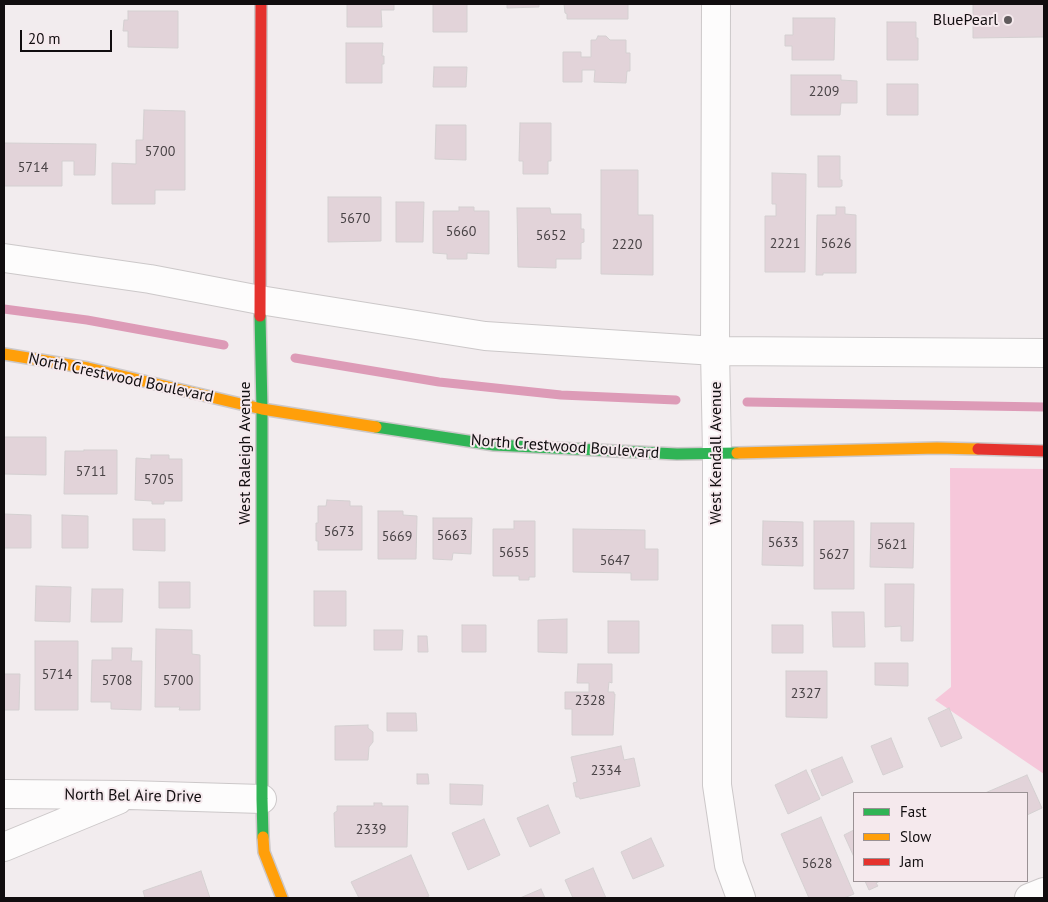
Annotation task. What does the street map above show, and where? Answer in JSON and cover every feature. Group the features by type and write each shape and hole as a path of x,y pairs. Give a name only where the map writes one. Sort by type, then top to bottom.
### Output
{"street":[{"name":"West Raleigh Avenue","path":"261,4 262,799 264,852 282,898"},
{"name":"West Kendall Avenue","path":"716,4 717,785 729,865 741,898"},
{"path":"4,258 150,279 260,300 485,336 716,351 1044,353"},
{"name":"North Crestwood Boulevard","path":"4,354 88,368 262,409 494,445 677,454 937,448 1044,451"},
{"name":"North Bel Aire Drive","path":"4,794 262,799"},
{"path":"4,847 128,795"},
{"path":"1029,898 1044,892"}],"shaded area":[{"path":"950,468 1044,469 1044,774 935,700 951,687"}],"building":[{"path":"347,4 394,4 394,10 381,10 382,27 347,27"},
{"path":"433,4 467,4 467,32 433,32"},
{"path":"507,4 539,4 539,7 507,8"},
{"path":"564,4 628,4 628,19 567,19"},
{"name":"BluePearl","path":"973,4 1044,4 1044,37 973,38"},
{"path":"128,11 178,11 178,48 128,47 128,31 123,31 124,20 128,20"},
{"path":"793,18 835,18 834,60 792,60 792,46 785,46 785,35 793,35"},
{"path":"887,22 916,22 918,60 887,60"},
{"path":"598,36 606,36 610,40 626,40 626,53 630,53 630,71 627,71 626,83 594,82 595,70 582,70 582,82 563,82 563,52 581,52 581,57 591,57 591,40 596,40"},
{"path":"346,43 383,43 382,56 384,56 384,64 382,64 382,83 346,83"},
{"path":"434,67 467,67 466,87 433,87"},
{"path":"791,75 841,75 841,80 857,81 857,103 841,103 840,115 791,115"},
{"path":"887,84 918,84 918,115 887,115"},
{"path":"144,110 185,111 185,190 155,190 155,204 112,204 112,163 136,164 136,140 143,140"},
{"path":"520,123 551,123 551,161 548,161 548,174 523,174 523,161 519,161"},
{"path":"436,125 466,125 466,160 435,159"},
{"path":"4,143 96,144 95,175 74,175 74,161 62,161 62,186 4,186"},
{"path":"818,156 840,156 840,180 842,180 842,186 818,187"},
{"path":"601,170 638,170 638,215 653,215 653,275 601,274"},
{"path":"772,173 806,174 805,272 765,272 765,216 776,216 776,204 772,204"},
{"path":"328,197 381,197 381,241 328,242"},
{"path":"396,202 424,202 423,242 396,242"},
{"path":"459,207 474,207 474,211 489,211 489,254 467,253 467,259 447,259 447,254 433,253 433,211 459,211"},
{"path":"836,207 845,207 845,214 856,215 856,273 823,273 823,275 816,275 817,215 836,215"},
{"path":"517,208 550,208 551,214 581,214 581,229 584,229 584,242 581,243 581,259 556,259 556,268 518,267"},
{"path":"4,437 46,437 46,475 4,474"},
{"path":"117,450 117,494 64,494 65,451"},
{"path":"151,455 169,455 169,459 182,459 182,501 164,501 164,504 152,504 152,501 135,500 136,458 151,459"},
{"path":"327,500 350,501 350,506 362,506 362,550 318,550 316,523 318,523 318,506 326,506"},
{"path":"378,511 403,511 403,515 417,516 416,559 378,559"},
{"path":"4,514 31,515 31,548 4,548"},
{"path":"62,515 88,516 88,548 62,548"},
{"path":"433,518 472,518 471,554 453,553 452,560 433,559"},
{"path":"133,519 165,519 165,551 133,550"},
{"path":"514,521 535,521 535,577 529,577 529,580 519,580 519,576 493,576 493,529 514,529"},
{"path":"763,521 803,522 803,566 762,565"},
{"path":"814,521 854,521 854,589 814,589"},
{"path":"871,523 914,523 913,568 870,567"},
{"path":"573,529 645,530 645,549 658,549 658,580 631,580 631,573 573,572"},
{"path":"159,582 190,582 190,608 159,608"},
{"path":"885,584 914,584 913,641 901,641 901,626 885,627"},
{"path":"36,586 71,587 70,622 35,621"},
{"path":"92,589 123,589 122,622 91,622"},
{"path":"314,591 346,591 346,626 314,626"},
{"path":"832,612 864,612 865,647 833,647"},
{"path":"567,619 567,653 538,652 538,620"},
{"path":"608,621 639,621 639,653 608,653"},
{"path":"462,625 486,625 486,652 462,652"},
{"path":"772,625 803,625 803,653 772,653"},
{"path":"156,629 192,630 192,654 200,655 200,710 179,710 180,707 155,707"},
{"path":"374,630 403,630 402,650 374,650"},
{"path":"418,636 427,636 428,652 418,652"},
{"path":"35,641 78,641 78,710 35,710"},
{"path":"112,648 132,648 131,661 142,661 141,710 111,709 111,702 91,702 92,660 112,660"},
{"path":"875,663 908,663 908,686 875,685"},
{"path":"578,664 612,664 612,683 609,682 608,692 614,692 615,694 613,735 572,735 572,709 565,709 565,692 589,692 589,683 577,683"},
{"path":"786,671 827,671 827,718 786,717"},
{"path":"4,674 20,674 19,710 4,710"},
{"path":"949,708 962,738 941,747 928,718"},
{"path":"387,713 416,713 417,731 387,731"},
{"path":"368,725 368,728 373,732 373,742 369,747 368,760 335,760 335,726"},
{"path":"891,738 903,767 883,775 871,746"},
{"path":"621,746 624,760 634,758 640,786 580,799 576,797 573,783 577,782 571,757"},
{"path":"842,757 853,782 822,796 811,770"},
{"path":"806,770 820,799 788,814 775,785"},
{"path":"417,774 428,774 429,784 417,784"},
{"path":"1027,775 1042,808 1028,815 1028,792 987,792"},
{"path":"450,784 483,785 482,805 450,804"},
{"path":"374,803 382,803 382,806 408,806 407,847 335,847 334,813 337,811 337,806 374,806"},
{"path":"548,805 560,833 530,847 517,818"},
{"path":"821,817 854,894 844,898 809,898 781,834"},
{"path":"484,819 500,855 468,870 452,833"},
{"path":"853,830 853,855 844,835"},
{"path":"651,838 664,866 633,879 621,852"},
{"path":"411,855 429,896 425,898 359,898 351,882"},
{"path":"593,868 606,898 573,898 565,880"},
{"path":"201,871 210,898 145,898 143,891"},
{"path":"865,882 878,882 876,883 878,886 869,890"},
{"path":"541,889 545,898 520,898"}],"waterway":[{"path":"4,309 87,320 224,345"},
{"path":"295,358 439,382 561,395 676,400"},
{"path":"747,402 1044,407"}],"traffic: fast":[{"path":"260,316 263,837"},
{"path":"376,427 494,445 677,454 737,453"}],"traffic: slow":[{"path":"4,354 88,368 262,409 376,427"},
{"path":"737,453 937,448 978,449"},
{"path":"263,837 264,852 282,898"}],"traffic: jam":[{"path":"260,316 261,4"},
{"path":"978,449 1044,451"}],"place":[{"name":"BluePearl","path":"1008,20"}]}
